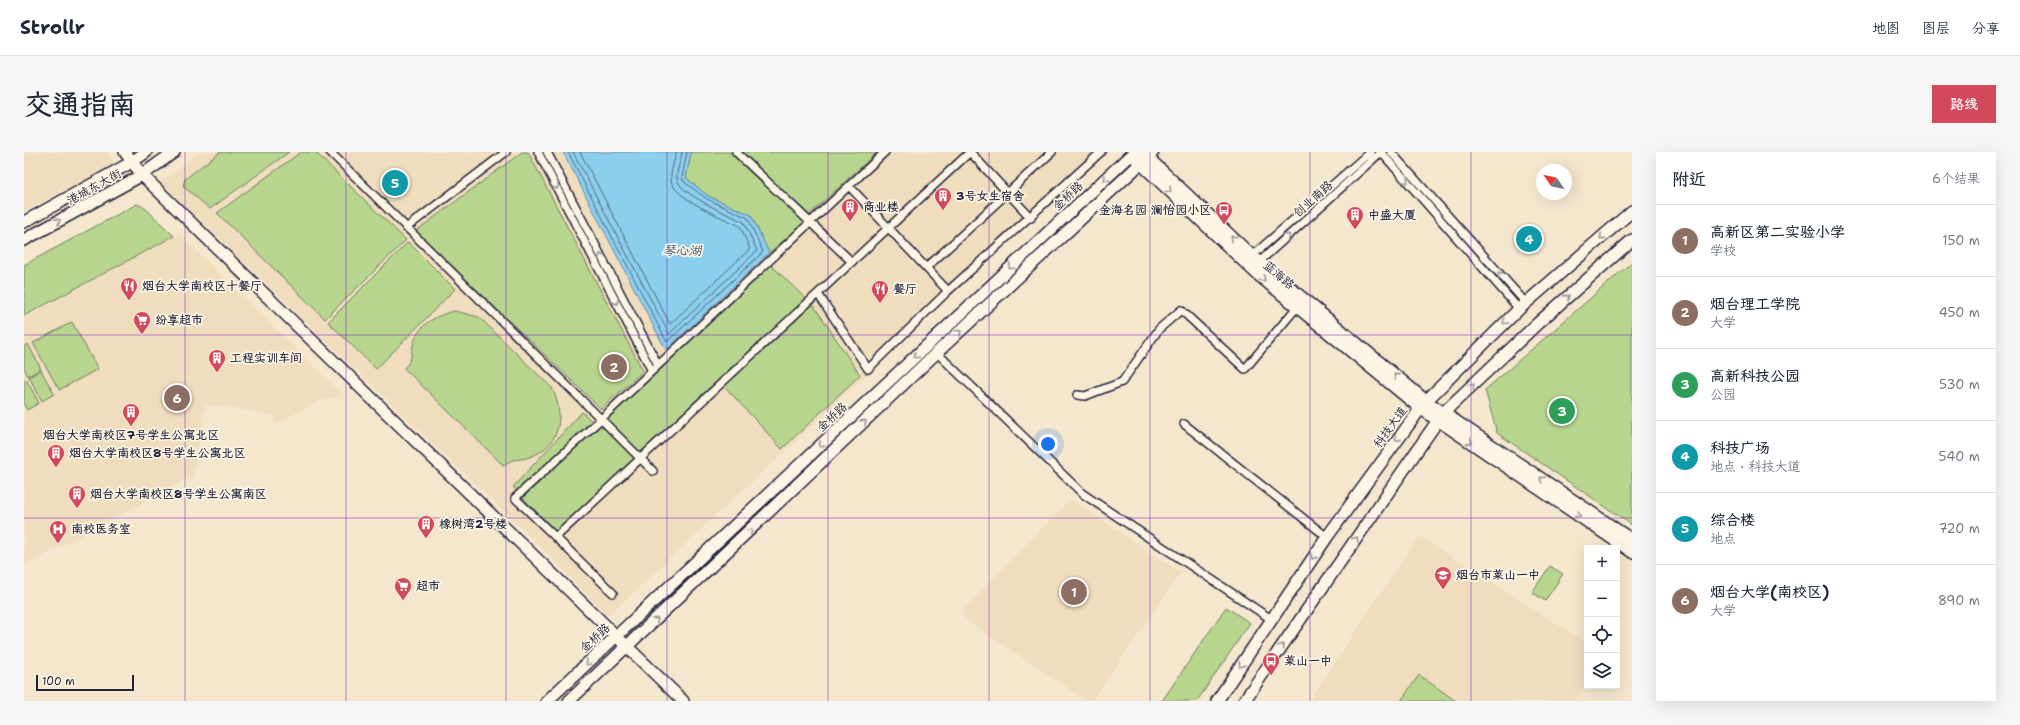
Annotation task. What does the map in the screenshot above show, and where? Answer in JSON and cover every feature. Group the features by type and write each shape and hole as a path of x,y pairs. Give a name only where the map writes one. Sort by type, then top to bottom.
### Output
{"street":[{"path":"125,152 142,175 683,701"},
{"name":"港城东大街","path":"24,222 132,162 146,152"},
{"name":"港城东大街","path":"24,240 142,175 174,152"},
{"path":"330,152 653,471"},
{"path":"406,228 506,152"},
{"path":"538,152 652,371"},
{"path":"547,152 658,365"},
{"path":"736,152 852,262"},
{"path":"613,593 515,498 885,152"},
{"path":"556,537 970,152 1031,218"},
{"path":"926,268 1052,152"},
{"path":"818,294 868,369 948,291 1031,218 1101,152"},
{"name":"创业南路","path":"1256,259 1370,152"},
{"path":"1381,152 1522,306"},
{"name":"创业南路","path":"1256,259 1381,152"},
{"path":"1391,152 1522,306"},
{"path":"569,701 628,647 937,353 1139,155"},
{"name":"蓝海路","path":"1139,155 1423,405"},
{"name":"蓝海路","path":"1139,155 1256,273 1297,307 1423,405"},
{"name":"金桥路","path":"547,701 928,344 1139,155"},
{"path":"849,186 948,291"},
{"name":"科技大道","path":"1217,701 1327,537 1423,405 1522,306 1632,211"},
{"path":"1244,701 1441,417 1538,323 1632,240"},
{"path":"1077,394 1085,396 1122,382 1159,329 1181,310 1245,369 1297,307"},
{"path":"928,344 1083,494 1271,619"},
{"path":"1423,405 1632,540"},
{"path":"1441,417 1632,552"},
{"path":"1184,424 1327,537"}],"shaded area":[{"path":"24,152 107,152 115,164 24,211"},
{"path":"200,152 1105,152 608,616 546,552 160,182"},
{"path":"179,234 343,395 317,402 274,425 275,415 205,404 193,481 185,480 24,566 24,318"},
{"path":"1070,499 1181,573 1092,701 1087,701 966,620 961,612"},
{"name":"烟台市莱山一中","path":"1419,536 1584,641 1584,688 1575,701 1309,701"}],"green space":[{"path":"220,152 289,152 210,209 183,186 185,179"},
{"path":"301,152 315,152 406,240 325,319 217,213"},
{"path":"522,152 528,152 643,371 601,409 416,231"},
{"path":"691,152 731,152 805,222 769,253 751,215 708,196 686,178"},
{"path":"742,152 877,152 809,215"},
{"path":"137,204 144,207 174,236 24,316 24,265"},
{"path":"408,242 455,289 376,369 328,322"},
{"path":"1632,262 1632,525 1497,433 1485,390"},
{"path":"771,265 807,300 641,454 607,419"},
{"path":"812,303 860,375 782,449 724,386"},
{"path":"455,311 479,317 552,388 559,409 557,430 553,439 537,454 526,458 512,460 504,466 404,368 411,359 414,342 420,330 430,321"},
{"path":"72,322 98,369 59,390 33,343"},
{"path":"28,344 41,369 28,376 24,368 24,346"},
{"path":"41,370 54,394 42,401 29,377"},
{"path":"26,379 39,403 27,410 24,405 24,380"},
{"path":"582,412 592,421 517,491 513,487"},
{"path":"602,422 637,459 557,532 523,498"},
{"path":"1550,566 1563,574 1545,601 1532,592"},
{"path":"1226,607 1250,623 1197,701 1162,701"},
{"path":"1419,675 1456,701 1401,701"}],"water":[{"name":"琴心湖","path":"563,152 691,152 686,178 708,196 751,215 769,253 666,350"}],"place":[{"name":"综合楼","path":"395,183"},
{"name":"3号女生宿舍","path":"943,211"},
{"name":"商业楼","path":"850,222"},
{"name":"金海名园 澜怡园小区","path":"1224,225"},
{"name":"中盛大厦","path":"1355,230"},
{"name":"科技广场","path":"1529,239"},
{"name":"烟台大学南校区十餐厅","path":"129,301"},
{"name":"餐厅","path":"880,304"},
{"name":"纷享超市","path":"142,335"},
{"name":"烟台理工学院","path":"614,367"},
{"name":"工程实训车间","path":"217,373"},
{"name":"烟台大学(南校区)","path":"177,398"},
{"name":"高新科技公园","path":"1562,411"},
{"name":"烟台大学南校区7号学生公寓北区","path":"131,427"},
{"name":"烟台大学南校区8号学生公寓北区","path":"56,468"},
{"name":"烟台大学南校区8号学生公寓南区","path":"77,509"},
{"name":"橡树湾2号楼","path":"426,539"},
{"name":"南校医务室","path":"58,544"},
{"name":"烟台市莱山一中","path":"1443,590"},
{"name":"高新区第二实验小学","path":"1074,592"},
{"name":"超市","path":"403,601"},
{"name":"莱山一中","path":"1271,676"}]}
